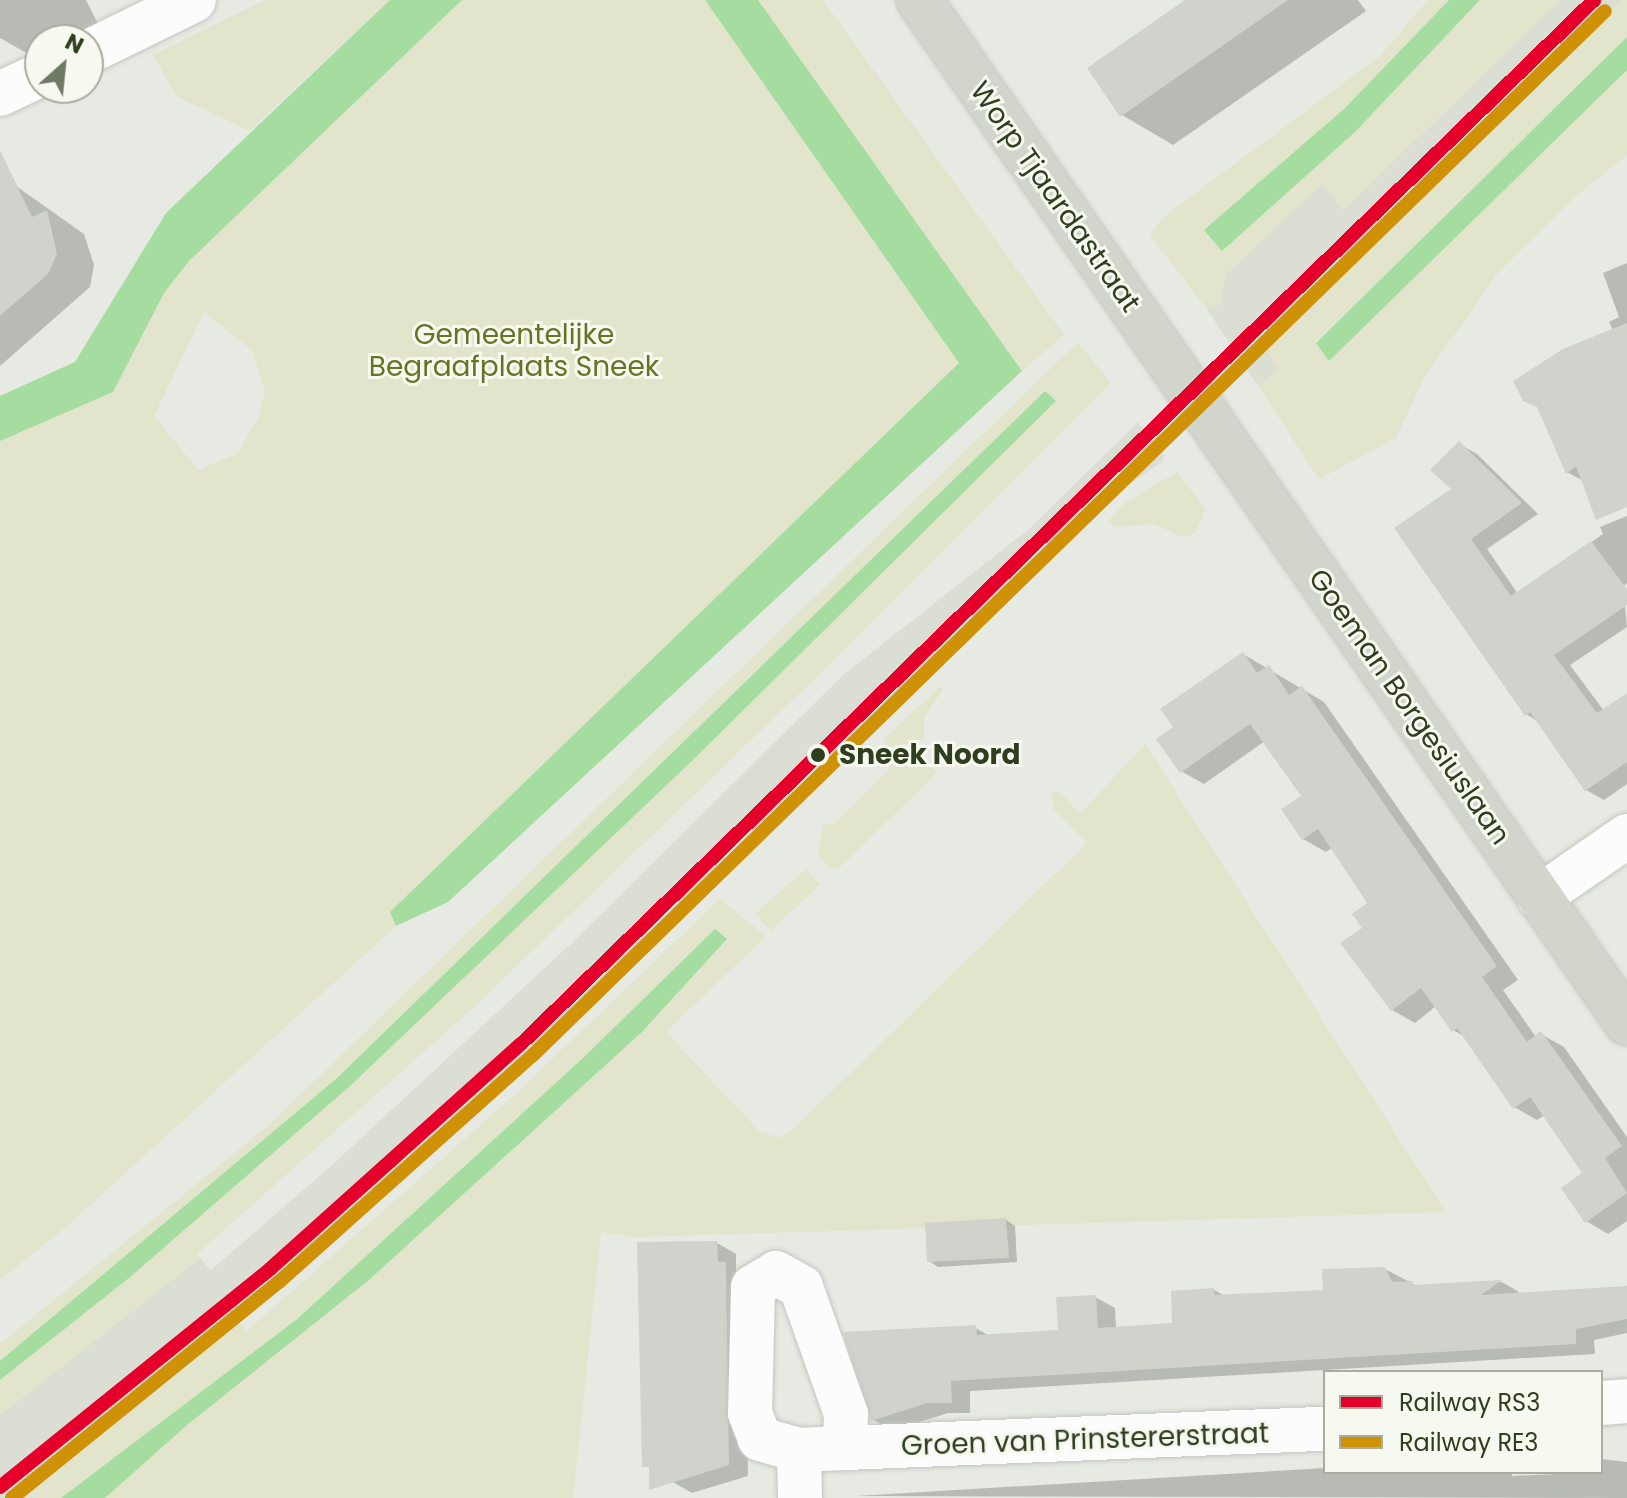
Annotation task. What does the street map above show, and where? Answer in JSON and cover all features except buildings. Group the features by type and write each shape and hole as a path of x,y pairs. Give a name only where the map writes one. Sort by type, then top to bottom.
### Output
{"main road":[{"name":"Worp Tjaardastraat","path":"919,0 1190,393"},
{"name":"Goeman Borgesiuslaan","path":"1190,393 1627,1023"}],"street":[{"path":"104,44 194,0"},
{"path":"0,94 24,83"},
{"path":"1539,897 1627,836"},
{"name":"Groen van Prinstererstraat","path":"845,1448 846,1414 801,1287 776,1273 753,1287 750,1413 760,1439 799,1450 1323,1429"},
{"path":"1603,1403 1627,1401"},
{"path":"799,1450 800,1498"}],"shaded area":[{"path":"390,0 462,0 189,261 164,293 113,392 0,441 0,396 75,362 166,213"},
{"path":"705,0 758,0 1022,371 448,902 396,926 390,912 959,363"},
{"path":"1449,0 1480,0 1355,132 1222,251 1204,230 1344,109"},
{"path":"1560,0 1622,0 1267,350 1279,370 1258,386 1206,308 1220,305 1224,275 1323,183 1343,210"},
{"path":"1627,37 1627,70 1329,361 1316,343"},
{"path":"1045,391 1056,401 694,759 350,1086 129,1278 0,1380 0,1361 337,1078"},
{"path":"1138,422 1165,456 1161,463 1113,495 1108,491 581,1004 234,1314 239,1320 10,1498 0,1498 0,1415 200,1258 211,1270 330,1167 575,940 843,675 1029,529"},
{"path":"715,929 727,939 642,1032 370,1279 187,1425 105,1498 61,1498 296,1320 582,1059"}],"green space":[{"path":"265,0 390,0 249,131 176,96 153,55"},
{"name":"Gemeentelijke Begraafplaats Sneek","path":"462,0 705,0 959,363 390,912 396,926 65,1228 0,1280 0,441 113,392 164,293 189,261","holes":["204,312 252,350 265,390 259,417 237,454 198,470 154,416"]},
{"path":"758,0 823,0 1064,335 1022,371"},
{"path":"1428,0 1449,0 1344,109 1222,251 1355,132 1480,0 1560,0 1343,210 1322,184 1225,275 1220,305 1206,308 1150,235 1162,218 1380,56"},
{"path":"1622,0 1627,0 1627,37 1316,342 1330,360 1627,70 1627,155 1576,196 1498,273 1425,376 1396,438 1319,479 1258,386 1279,370 1266,350"},
{"path":"1078,342 1111,383 831,663 474,1007 197,1254 200,1258 0,1415 0,1380 129,1278 350,1086 694,759 1056,401 1045,391 337,1078 0,1361 0,1344 269,1125"},
{"path":"1177,472 1205,509 1196,533 1183,537 1153,524 1116,527 1108,521 1125,503"},
{"path":"940,686 943,689 924,718 924,741 887,747 883,740"},
{"path":"1145,744 1446,1212 637,1237 601,1232 573,1498 105,1498 186,1425 370,1279 642,1032 727,940 715,929 582,1059 296,1320 61,1498 10,1498 237,1321 247,1331 509,1100 720,899 766,936 666,1032 759,1131 779,1138 790,1132 1087,843 1054,810 1051,793 1059,791 1080,814"},
{"path":"921,756 937,773 838,869 830,868 818,856 823,824 833,824 891,768 890,762"},
{"path":"806,869 820,884 771,931 755,914"}],"rail line":[{"name":"RS3","path":"0,1487 270,1269 522,1043 1594,0"},
{"name":"RE3","path":"12,1498 280,1281 533,1055 1605,11"}],"place":[{"name":"Sneek Noord","path":"818,755"}]}
